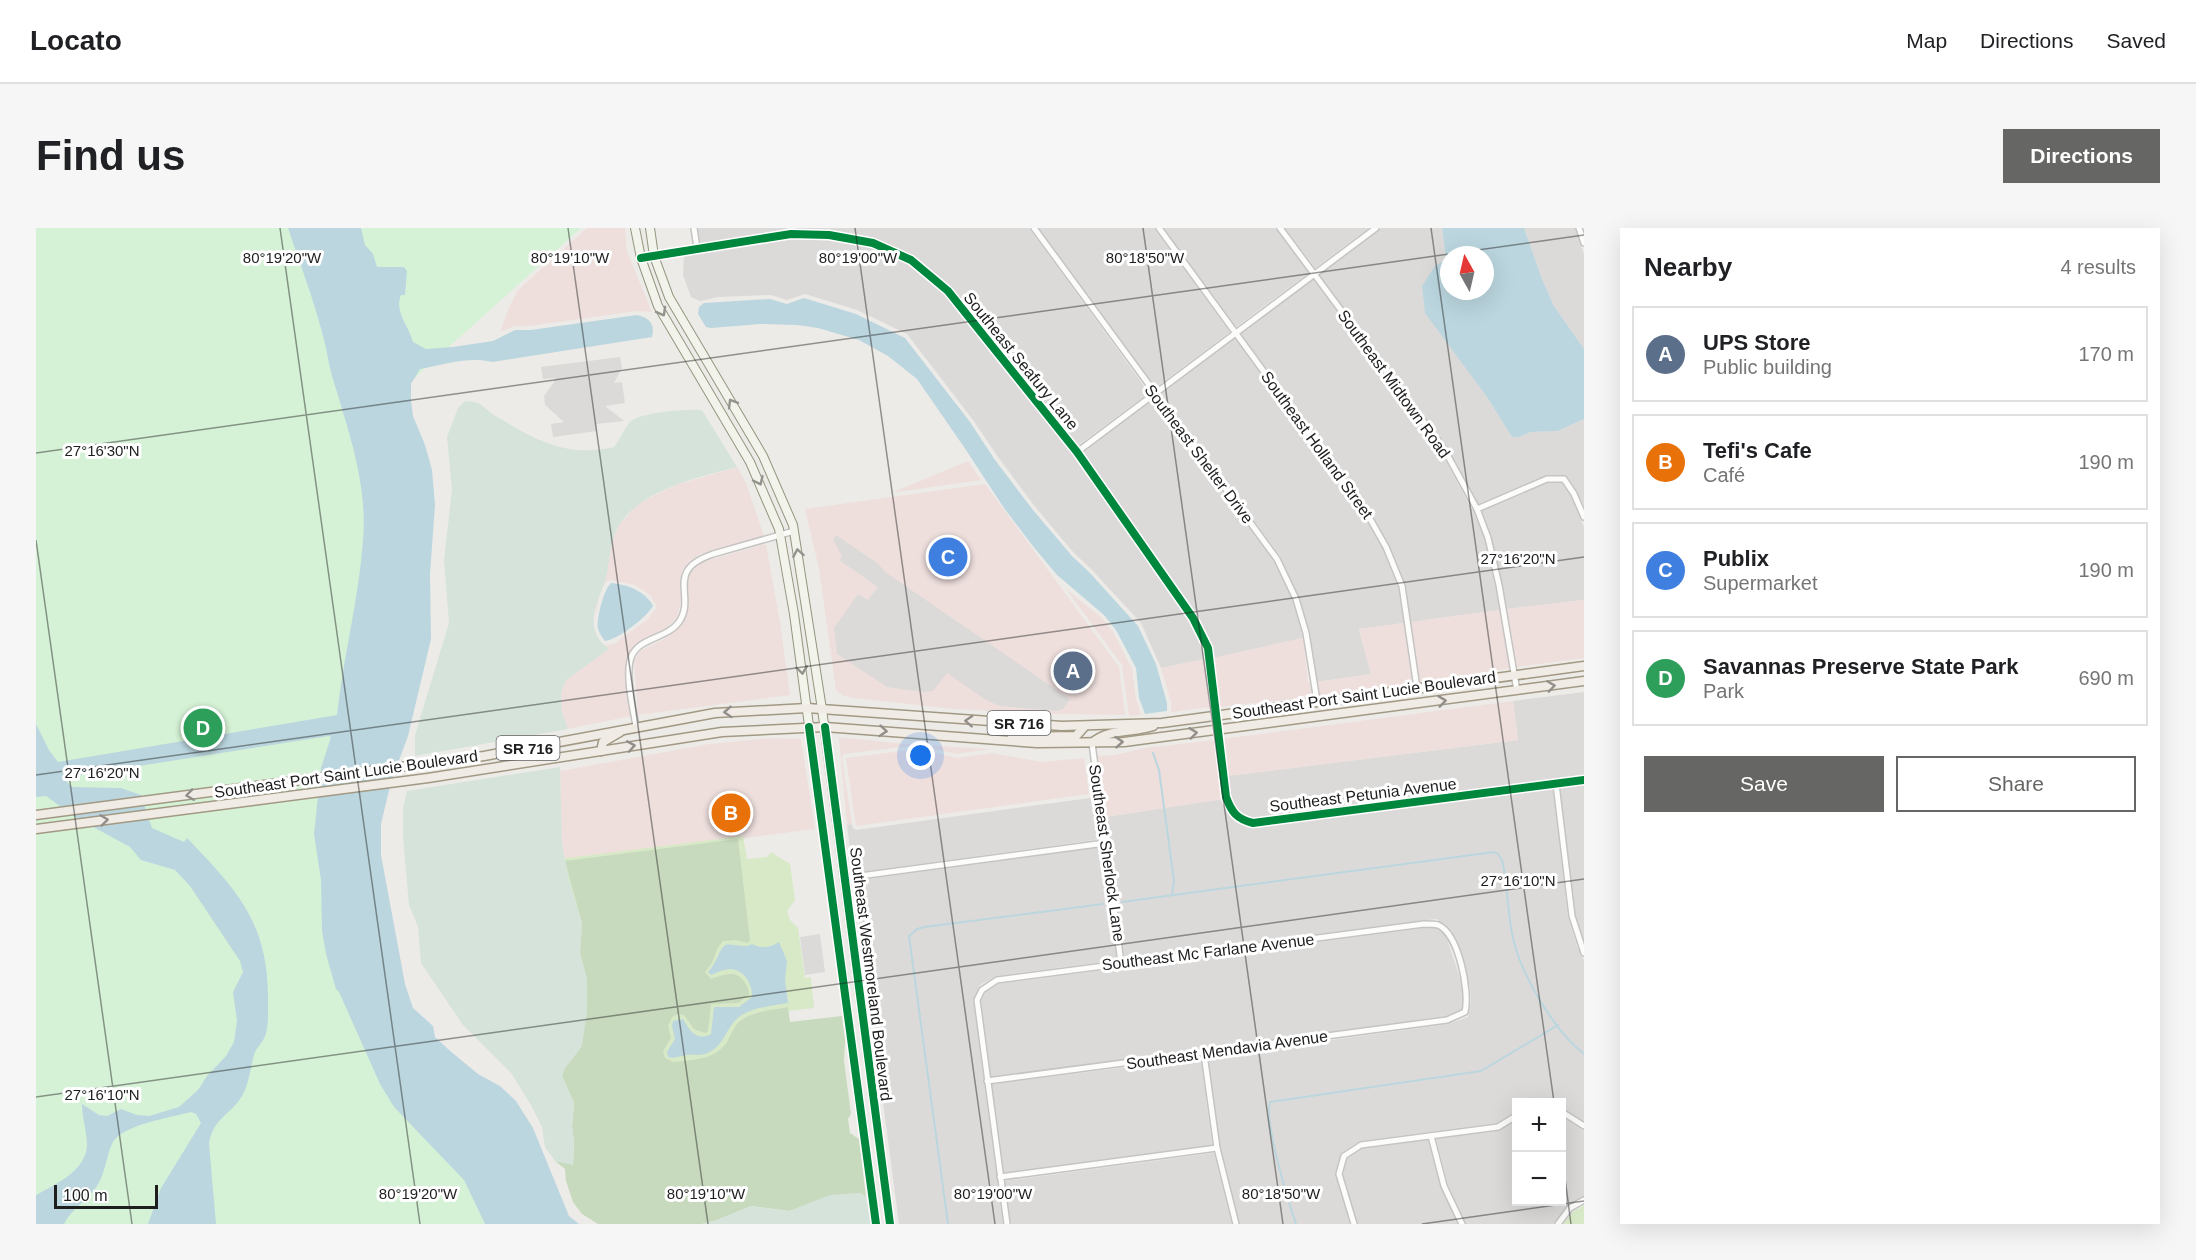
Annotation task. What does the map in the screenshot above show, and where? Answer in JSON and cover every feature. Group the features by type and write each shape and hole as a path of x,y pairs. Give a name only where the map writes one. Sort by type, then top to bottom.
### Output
{"main road":[{"name":"Southeast Westmoreland Boulevard","path":"635,228 641,258 658,306 750,462 763,488 780,536 807,708 876,1224"},
{"name":"Southeast Westmoreland Boulevard","path":"650,228 654,256 669,297 763,456 794,531 825,727 890,1224"},
{"name":"Southeast Port Saint Lucie Boulevard","path":"36,815 533,747 715,713 807,708 950,720 1084,727 1162,723 1584,666"},
{"name":"Southeast Port Saint Lucie Boulevard","path":"36,829 428,778 722,732 825,727 1037,743 1124,742 1584,681"},
{"path":"1092,743 1109,733 1143,730 1162,723"},
{"path":"601,751 603,742 632,727"},
{"path":"982,740 1027,736 1076,736 1084,727"}],"street":[{"path":"694,228 697,248"},
{"name":"Southeast Shelter Drive","path":"1034,228 1154,394 1278,559 1296,599 1306,633 1317,701"},
{"name":"Southeast Holland Street","path":"1159,228 1365,510 1386,547 1402,586 1417,688"},
{"name":"Southeast Midtown Road","path":"1280,228 1444,449 1477,509 1488,538 1499,585 1517,691"},
{"path":"1077,452 1376,228"},
{"path":"1579,228 1584,243"},
{"name":"Southeast Seafury Lane","path":"641,258 791,231 873,243 911,260 948,291 1077,452 1192,618 1208,648 1217,730"},
{"path":"1477,509 1548,480 1564,479 1574,494 1584,517"},
{"path":"632,727 630,659 637,648 666,634 681,620 686,572 701,558 794,531"},
{"name":"Southeast Petunia Avenue","path":"1217,730 1226,797 1231,810 1240,820 1253,823 1584,780"},
{"name":"Southeast Sherlock Lane","path":"1092,743 1121,963"},
{"path":"1556,784 1572,916 1584,952"},
{"path":"845,878 1105,843"},
{"name":"Southeast Mc Farlane Avenue","path":"987,1081 977,1000 982,990 997,980 1437,924 1449,933 1454,945 1467,987 1468,1001 1465,1012"},
{"name":"Southeast Mendavia Avenue","path":"987,1081 1448,1020 1465,1012"},
{"path":"1204,1054 1216,1148 1236,1224"},
{"path":"987,1081 1007,1224"},
{"path":"1566,1115 1584,1126"},
{"path":"1354,1224 1339,1174 1344,1156 1361,1145 1498,1126 1512,1118"},
{"path":"1431,1136 1444,1186 1462,1224"},
{"path":"1000,1177 1216,1148"},
{"path":"1558,1224 1570,1208 1584,1200"}],"shaded area":[{"path":"587,228 625,228 627,252 652,312 637,311 530,326 515,326 500,332 518,290"},
{"path":"697,228 787,228 788,231 700,244"},
{"path":"795,228 1029,228 1149,393 1077,446 951,288 913,257 873,239 829,231 795,230"},
{"path":"1038,228 1154,228 1230,332 1155,388"},
{"path":"1163,228 1275,228 1309,273 1236,327"},
{"path":"1285,228 1369,228 1315,268"},
{"path":"1382,228 1442,228 1444,246 1440,246 1440,263 1435,266 1430,275 1447,341 1512,437 1531,432 1558,431 1584,419 1584,507 1577,492 1563,475 1546,476 1478,504 1447,447 1319,275"},
{"path":"1524,228 1575,228 1584,254 1584,349 1554,306"},
{"path":"792,238 829,239 872,247 910,264 946,293 1074,454 1189,621 1204,649 1205,659 1161,668 1141,623 1074,553 1036,508 973,420 907,334 857,310 805,294 787,300 771,295 718,297 700,301 691,297 683,275 684,255"},
{"path":"1313,279 1441,452 1473,511 1485,539 1500,610 1411,622 1405,585 1389,545 1368,508 1241,334"},
{"path":"1235,338 1362,512 1383,549 1398,587 1404,623 1359,629 1371,674 1317,682 1310,633 1299,598 1280,556 1160,395"},
{"path":"620,357 622,368 614,383 622,382 625,403 605,406 624,421 596,424 597,431 553,437 551,424 564,422 545,405 544,396 555,378 543,379 541,367"},
{"path":"1154,399 1274,561 1293,601 1303,638 1213,658 1211,646 1195,616 1082,453"},
{"path":"465,401 478,403 497,417 539,440 552,445 581,450 614,447 630,422 644,416 702,410 737,467 687,481 653,495 626,516 617,529 611,547 606,578 594,616 595,631 600,641 609,649 566,680 561,693 562,712 568,729 415,756 415,735 449,623 444,560 452,490 447,437 458,408"},
{"path":"968,461 981,480 891,493"},
{"path":"737,467 746,483 764,536 700,554 683,569 677,618 664,630 635,644 627,657 626,670 631,716 568,729 562,712 561,693 566,680 608,649 606,645 614,644 648,619 657,607 650,595 635,585 610,580 600,591 606,578 609,551 617,528 637,504 676,485"},
{"path":"1548,483 1562,483 1571,496 1584,527 1584,600 1507,609 1491,537 1481,511"},
{"path":"985,484 1119,667 1125,715 954,709 854,698 844,696 836,690 819,569 805,509"},
{"path":"836,535 877,563 888,574 1070,699 1063,709 1057,711 1000,706 986,700 947,673 933,691 923,692 887,687 837,654 834,628 858,594 868,600 878,587 839,560 842,556 833,540"},
{"path":"766,544 790,695 638,715 634,661 640,651 668,637 683,623 687,610 686,590 689,574 702,562"},
{"path":"1066,589 1102,618 1113,632 1132,669 1136,699 1141,715 1129,716 1122,665"},
{"path":"600,591 595,619 596,600"},
{"path":"1584,600 1584,658 1517,667 1507,609"},
{"path":"1500,610 1510,668 1419,683 1411,622"},
{"path":"1404,623 1412,684 1319,696 1317,682 1371,674 1359,629"},
{"path":"1303,638 1308,683 1310,683 1312,697 1218,707 1213,658"},
{"path":"1205,659 1211,707 1171,712 1171,702 1161,668"},
{"path":"1584,692 1584,776 1253,819 1242,816 1234,808 1230,796 1227,776 1518,740 1513,701"},
{"path":"1513,701 1518,740 1227,776 1222,739"},
{"path":"773,738 801,739 815,829 565,861 562,844 560,771 709,744"},
{"path":"839,738 990,749 957,754 917,745 844,754 842,759 852,824 847,825"},
{"path":"1215,740 1223,799 1105,817 1098,756"},
{"path":"918,749 957,758 992,753 1042,762 1084,758 1089,794 856,826 846,758"},
{"path":"560,767 562,844 569,880 582,923 580,953 587,979 587,1012 582,1046 564,1069 562,1076 574,1103 573,1165 555,1161 545,1147 542,1127 531,1105 511,1073 463,1025 421,963 418,927 409,905 403,837 403,808 407,791"},
{"path":"1584,784 1584,945 1575,916 1560,788"},
{"path":"1553,789 1568,917 1584,960 1584,1122 1566,1111 1566,1098 1512,1098 1512,1114 1497,1123 1360,1141 1342,1152 1336,1172 1350,1224 1239,1224 1220,1148 1208,1057 1448,1024 1468,1017 1471,1002 1470,987 1458,944 1451,930 1436,919 1124,959 1105,817 1223,799 1227,812 1238,823 1254,827"},
{"path":"1095,791 1101,839 853,873 847,825 852,824 856,830 1090,798"},
{"path":"1102,847 1117,960 996,976 980,985 974,999 1003,1224 899,1224 854,881"},
{"path":"1436,928 1446,936 1463,987 1462,1009 1446,1016 990,1077 981,1001 985,993 998,984"},
{"path":"820,934 825,972 805,975 800,937"},
{"path":"1201,1058 1212,1145 1003,1173 991,1084"},
{"path":"1566,1120 1584,1131 1584,1196 1568,1206 1553,1224 1466,1224 1448,1185 1436,1139 1498,1131 1512,1122 1512,1206 1566,1206"},
{"path":"1428,1140 1441,1188 1458,1224 1357,1224 1343,1174 1347,1159 1362,1149"},
{"path":"1214,1153 1232,1224 1010,1224 1004,1181"},
{"path":"860,1193 866,1197 871,1224 702,1224 751,1206 789,1211 830,1195"}],"green space":[{"path":"36,228 581,228 389,401 366,972 521,1224 36,1224"},
{"path":"743,836 747,859 767,857 771,852 790,864 795,900 787,911 790,920 798,928 805,978 811,977 814,1008 787,1011 735,1065 583,1085 551,860"},
{"path":"738,839 750,940 748,943 736,940 723,941 705,972 711,979 728,974 737,975 744,981 749,995 738,1003 711,1004 708,1031 705,1033 694,1029 684,1015 678,1014 672,1017 668,1026 671,1038 663,1051 665,1058 673,1062 710,1056 722,1048 740,1021 759,1012 788,1007 790,1022 842,1016 845,1040 844,1061 851,1114 848,1119 850,1133 859,1139 866,1197 860,1193 789,1211 751,1206 702,1224 598,1224 582,1214 573,1202 566,1181 565,1169 555,1161 573,1164 574,1103 562,1076 564,1069 582,1046 587,979 580,953 582,923 565,861"},
{"path":"1584,1205 1584,1224 1563,1224 1573,1212"}],"water":[{"path":"288,228 361,228 365,245 373,254 377,267 404,267 407,271 405,295 401,295 399,307 413,342 426,349 493,341 515,330 531,330 637,315 648,320 652,325 652,337 492,362 474,360 420,369 411,384 413,416 432,470 435,505 430,574 431,639 408,736 391,782 381,824 381,855 405,984 413,1008 433,1026 435,1037 478,1074 500,1086 516,1101 533,1128 569,1216 579,1224 485,1224 464,1180 394,1107 380,1084 336,989 322,931 321,880 314,834 321,768 331,737 329,736 63,778 72,787 121,788 141,795 152,828 184,842 187,838 220,874 246,908 262,946 266,969 268,1022 264,1038 255,1052 245,1091 211,1134 209,1143 216,1224 148,1224 161,1188 201,1123 196,1114 191,1112 149,1122 118,1136 113,1142 97,1186 71,1213 64,1224 36,1224 36,1195 69,1176 85,1154 87,1140 82,1104 99,1115 107,1116 121,1109 137,1115 149,1116 179,1107 198,1090 207,1076 226,1056 234,1042 237,1021 233,992 243,972 240,961 190,886 175,870 141,860 130,847 75,817 46,796 36,797 36,724 58,762 337,715 361,562 363,499 355,457 326,346"},
{"path":"1442,228 1524,228 1554,306 1584,349 1584,419 1558,431 1531,432 1512,437 1487,397 1425,313 1422,286 1435,266 1440,263 1440,300 1494,300 1494,246 1444,246"},
{"path":"804,298 856,314 905,338 970,422 1033,510 1072,556 1138,626 1156,664 1167,703 1167,711 1145,714 1139,698 1136,668 1116,630 1104,615 1057,575 1032,545 1004,508 917,379 888,356 859,340 818,328 797,325 760,324 711,328 706,327 698,314 699,307 704,303 770,299 787,304"},
{"path":"611,583 635,589 646,596 653,606 631,627 617,637 605,641 598,629 598,618 603,598"},
{"path":"779,942 787,961 785,980 788,1003 762,1007 739,1017 712,1051 700,1055 668,1057 667,1052 675,1039 673,1021 683,1019 694,1034 706,1036 711,1034 714,1007 739,1007 752,997 749,983 739,972 728,969 711,975 708,972 725,945 752,944 766,947"}],"waterway":[{"path":"1153,753 1159,770 1174,881 1172,895"},
{"path":"1122,902 1494,852 1502,860 1511,928 1523,968 1550,1017 1584,1054"},
{"path":"948,1224 909,936 917,929 924,927 1103,904"},
{"path":"1296,1224 1273,1144 1270,1102 1481,1071 1558,1025"}],"cycle path":[{"path":"641,258 791,234 829,235 873,243 911,260 948,291 1077,452 1193,618 1208,648 1226,797 1230,807 1243,820 1253,823 1584,780"},
{"path":"809,727 876,1224"},
{"path":"825,727 890,1224"}],"place":[{"name":"Publix","path":"948,557"},
{"name":"UPS Store","path":"1073,671"},
{"name":"Savannas Preserve State Park","path":"203,728"},
{"name":"Tefi's Cafe","path":"731,813"}]}
